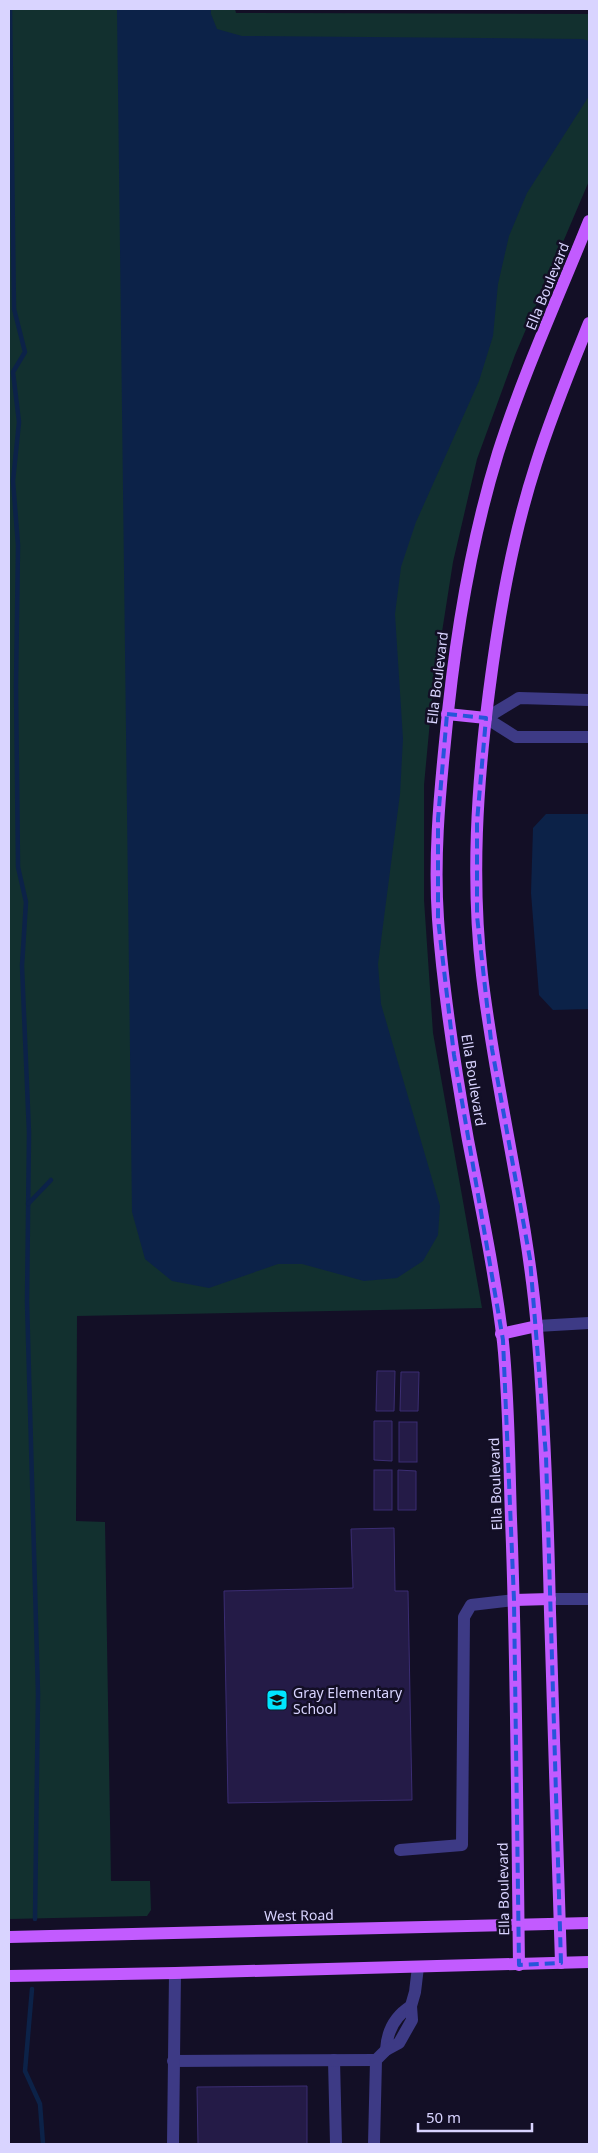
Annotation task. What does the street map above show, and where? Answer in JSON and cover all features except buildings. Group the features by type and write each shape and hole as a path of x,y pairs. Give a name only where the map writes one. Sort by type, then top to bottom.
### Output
{"main road":[{"name":"Ella Boulevard","path":"519,1965 514,1600 508,1418 501,1334 487,1231 468,1138 454,1055 438,919 436,868 447,714 456,640 482,513 515,402 589,221"},
{"name":"Ella Boulevard","path":"561,1963 546,1456 537,1326 525,1224 492,1049 477,916 475,868 486,718 495,646 520,522 535,466 552,415 589,323"},
{"path":"447,714 486,718"},
{"path":"501,1334 537,1326"},
{"path":"514,1600 550,1599"},
{"name":"West Road","path":"9,1937 589,1923"},
{"path":"9,1976 589,1962"}],"lane":[{"path":"589,700 520,698 486,718 516,737 589,737"},
{"path":"537,1326 589,1323"},
{"path":"550,1599 589,1599"},
{"path":"400,1850 462,1845 464,1617 471,1605 514,1600"},
{"path":"374,2144 376,2060 386,2050 387,2036 400,2013 411,2006 418,1967"},
{"path":"173,2144 175,1973"},
{"path":"334,2060 336,2144"},
{"path":"173,2061 376,2060"}],"highlighted area":[{"path":"447,714 486,718 477,822 477,916 492,1049 530,1259 546,1456 561,1963 519,1965 514,1600 503,1340 454,1055 438,919 438,819"}],"green space":[{"path":"9,9 235,9 236,13 589,14 589,181 515,355 477,459 453,562 433,689 424,785 424,900 433,1033 482,1308 77,1316 76,1521 105,1522 111,1881 150,1881 151,1910 147,1916 9,1919"}],"water":[{"path":"117,9 211,9 217,29 242,36 583,39 589,41 589,96 527,193 509,236 498,284 493,336 479,381 416,522 401,567 395,614 403,739 400,794 378,964 381,1004 440,1206 438,1235 423,1261 397,1278 364,1281 302,1264 278,1264 209,1288 172,1281 145,1259 132,1212"},
{"path":"546,814 589,814 589,1009 553,1010 539,995 531,893 533,828"}],"waterway":[{"path":"10,9 14,309 25,352 13,372 19,422 13,481 18,545 16,686 18,867 26,902 22,966 29,1133 27,1302 38,1694 35,1919"},
{"path":"28,1204 51,1180"},
{"path":"32,1989 25,2071 40,2104 43,2144"}],"place":[{"name":"Gray Elementary School","path":"277,1700"}]}
